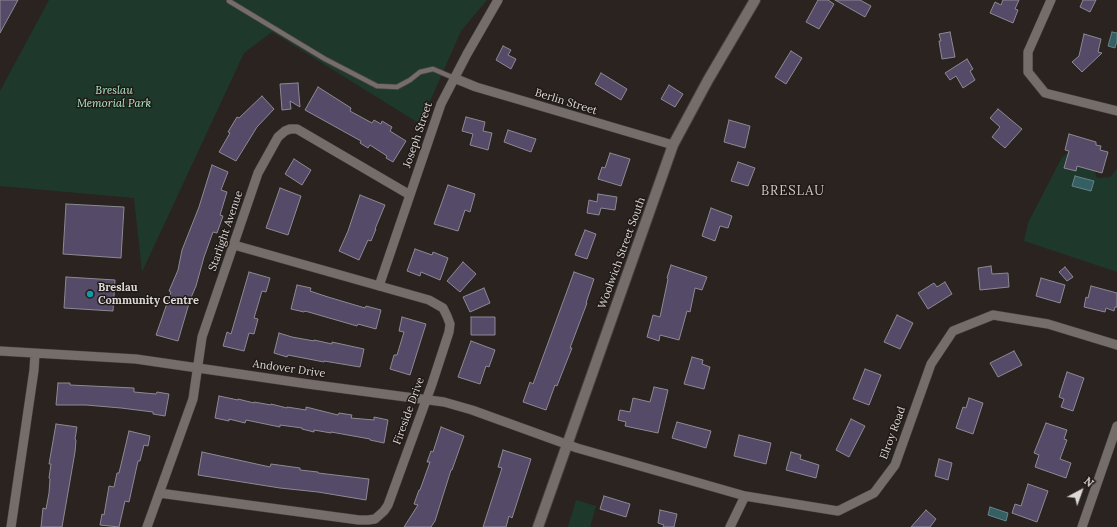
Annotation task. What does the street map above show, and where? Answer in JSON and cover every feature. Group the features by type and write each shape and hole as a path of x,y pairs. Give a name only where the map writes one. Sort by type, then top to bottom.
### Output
{"street":[{"name":"Joseph Street","path":"379,286 441,104 498,0"},
{"name":"Woolwich Street South","path":"538,527 672,146 708,80 755,0"},
{"path":"1051,0 1028,52 1028,72 1045,93 1117,111"},
{"name":"Berlin Street","path":"454,78 476,87 672,146"},
{"name":"Starlight Avenue","path":"147,527 193,398 202,337 258,173 278,137 285,131 297,129 410,195"},
{"name":"Fireside Drive","path":"159,493 359,520 374,519 384,511 388,505 449,332 450,324 444,308 429,300 234,245"},
{"name":"Elroy Road","path":"567,444 745,496 838,511 874,492 895,465 931,364 953,331 993,315 1048,324 1117,345"},
{"name":"Andover Drive","path":"0,351 136,358 197,368 444,402 472,410 567,444"},
{"path":"11,527 34,370 35,354"},
{"path":"1082,527 1117,426"},
{"path":"730,527 745,496"}],"lane":[{"path":"229,1 325,59 377,86 397,87 410,80 420,72 433,69 454,78"}],"green space":[{"name":"Breslau Memorial Park","path":"49,0 487,0 461,31 420,124 272,32 244,53 142,272 134,198 0,186 0,91"},
{"path":"1083,143 1097,178 1110,177 1117,169 1117,272 1024,241 1028,223 1062,157"},
{"path":"576,500 596,506 590,527 568,527"}],"water":[{"path":"1112,32 1117,33 1115,48 1108,46"},
{"path":"1075,176 1094,181 1091,191 1072,186"},
{"path":"990,507 1008,513 1006,521 988,515"}],"building":[{"path":"0,0 18,0 0,33"},
{"path":"818,0 828,0 834,4 819,29 806,22"},
{"path":"835,0 860,0 871,6 865,17"},
{"path":"1003,0 1019,0 1015,9 1018,10 1013,23 990,13 995,2 1001,5"},
{"path":"1083,0 1096,0 1090,12 1080,7"},
{"path":"950,32 955,57 942,59 939,34"},
{"path":"1084,34 1101,39 1098,52 1102,53 1082,72 1072,62 1079,56"},
{"path":"503,46 511,50 508,55 516,59 511,69 496,60"},
{"path":"791,51 802,58 786,84 775,77"},
{"path":"967,59 973,69 970,71 975,80 963,88 956,76 950,80 945,73"},
{"path":"601,73 627,89 621,100 595,84"},
{"path":"298,83 300,107 290,101 291,109 282,110 280,84"},
{"path":"669,85 683,94 675,107 661,99"},
{"path":"318,87 351,108 350,111 372,123 374,120 381,124 382,121 392,127 390,131 406,141 393,162 386,158 387,156 370,145 368,148 360,143 361,141 305,110"},
{"path":"262,96 274,109 257,127 236,161 219,152 237,117 239,118"},
{"path":"998,109 1022,129 1005,148 992,137 1000,127 990,118"},
{"path":"466,117 485,122 483,131 492,133 488,150 470,145 473,134 462,131"},
{"path":"729,120 750,126 745,148 724,142"},
{"path":"508,130 536,139 531,152 504,142"},
{"path":"1069,134 1096,142 1096,145 1101,146 1100,150 1108,152 1102,173 1077,166 1076,171 1064,168 1069,151 1065,150"},
{"path":"610,153 630,159 621,186 598,179 602,167 605,168"},
{"path":"294,159 311,170 302,185 285,174"},
{"path":"738,162 755,168 748,186 731,181"},
{"path":"212,165 228,172 221,190 227,192 220,215 223,216 217,233 213,232 204,257 178,341 156,335 171,292 169,291 178,270 182,250 199,207"},
{"path":"448,185 475,194 470,212 465,210 458,231 434,224"},
{"path":"280,188 301,196 288,235 266,228"},
{"path":"598,194 617,197 615,210 601,208 599,215 587,213 589,200 597,202"},
{"path":"360,195 385,205 371,241 368,240 359,260 339,251 348,231"},
{"path":"66,204 124,207 121,258 63,254"},
{"path":"711,208 732,216 728,228 720,226 715,241 702,236"},
{"path":"585,230 596,234 587,259 575,255"},
{"path":"415,249 432,255 433,252 448,258 440,280 421,272 420,276 407,271"},
{"path":"463,262 476,274 460,292 447,281"},
{"path":"671,265 707,277 702,290 695,288 690,312 687,311 679,340 660,335 659,341 647,337 653,315 660,317 667,278"},
{"path":"991,266 992,274 1008,273 1009,287 980,290 978,268"},
{"path":"1065,267 1073,277 1067,281 1059,272"},
{"path":"249,272 270,278 266,292 262,291 254,318 258,319 254,334 249,333 244,351 223,346 227,332 231,334"},
{"path":"574,272 594,279 587,303 570,348 572,348 557,386 555,385 546,410 523,402 530,382 533,384"},
{"name":"Breslau Community Centre","path":"66,277 115,280 113,311 64,308"},
{"path":"1041,278 1065,285 1060,303 1036,296"},
{"path":"945,282 952,294 928,309 918,293 934,283 937,287"},
{"path":"297,285 311,288 310,291 328,297 365,308 366,306 381,310 376,329 358,324 357,326 305,311 291,309"},
{"path":"1091,286 1117,293 1117,307 1115,307 1114,311 1106,308 1105,312 1084,307 1086,297 1088,298"},
{"path":"484,288 490,303 470,312 463,297"},
{"path":"897,315 913,323 900,349 884,342"},
{"path":"402,317 426,324 410,375 390,369 394,355 397,355 404,332 399,331"},
{"path":"471,317 495,317 495,335 471,335"},
{"path":"279,333 292,337 332,344 332,342 364,349 360,367 288,355 287,357 274,353"},
{"path":"471,341 495,350 489,367 486,366 480,384 458,377"},
{"path":"1014,351 1022,365 998,377 990,363"},
{"path":"692,357 703,360 702,364 710,367 704,389 684,384"},
{"path":"865,369 881,375 869,405 853,399"},
{"path":"1067,372 1084,378 1073,411 1061,407 1064,399 1059,397"},
{"path":"58,383 70,383 70,385 134,388 134,392 156,394 157,392 169,394 165,416 153,414 153,412 121,408 86,405 56,405"},
{"path":"654,387 668,390 658,433 625,426 626,422 618,420 620,410 630,412 633,398 650,402"},
{"path":"219,396 287,408 306,410 306,407 338,415 339,413 352,415 351,418 374,420 374,417 388,420 384,443 331,432 314,430 314,432 302,428 280,425 280,427 246,420 245,423 229,419 229,421 215,418"},
{"path":"969,398 983,403 973,434 956,428 963,407 966,408"},
{"path":"851,419 865,426 849,457 836,450"},
{"path":"677,422 711,431 706,448 672,438"},
{"path":"1046,423 1067,430 1064,439 1067,440 1060,459 1071,463 1066,478 1035,467 1039,455 1034,453"},
{"path":"56,424 77,427 75,452 62,527 41,527 43,508 46,509 49,493 51,464 49,464"},
{"path":"441,427 464,436 451,470 435,521 431,527 404,527 418,505 414,504 430,462 427,462 431,451 433,452"},
{"path":"129,431 150,436 148,446 144,445 140,461 138,461 129,502 125,501 119,527 100,525 102,514 104,515 109,486 114,487 117,473 119,473"},
{"path":"739,435 771,443 766,464 734,456"},
{"path":"503,450 531,459 512,518 509,516 506,527 483,527 502,468 498,467"},
{"path":"202,452 270,467 271,464 300,468 300,470 318,473 369,479 366,500 198,475"},
{"path":"791,452 801,455 800,459 819,465 816,478 786,470"},
{"path":"939,459 952,463 948,480 935,476"},
{"path":"1028,484 1048,491 1037,522 1012,513 1015,504 1021,506"},
{"path":"604,496 630,504 626,517 600,509"},
{"path":"660,510 677,514 674,527 663,527 664,525 658,523"},
{"path":"926,510 936,519 930,527 911,527"}],"place":[{"name":"Breslau Community Centre","path":"90,294"}],"district":[{"name":"BRESLAU","path":"793,191"}]}
